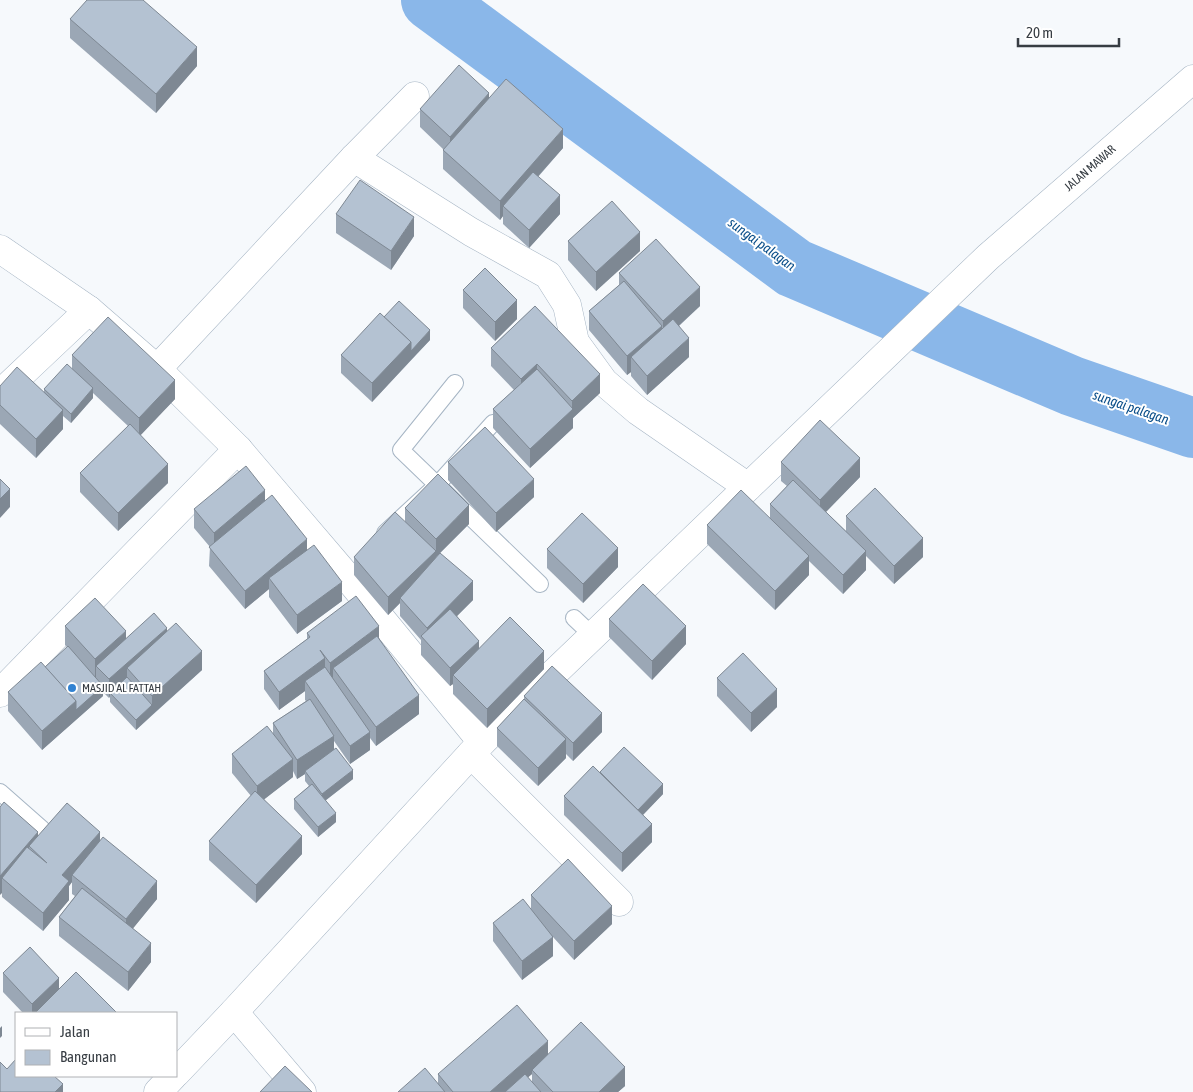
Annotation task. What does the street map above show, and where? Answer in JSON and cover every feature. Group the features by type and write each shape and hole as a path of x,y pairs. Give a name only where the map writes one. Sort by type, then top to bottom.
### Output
{"street":[{"name":"JALAN MAWAR","path":"178,1071 476,748 583,627 748,487 988,257 1193,79"},
{"path":"157,369 354,158 416,96"},
{"path":"354,158 471,232 548,275 567,305 575,342 604,382 638,411 748,487"},
{"path":"0,249 89,310 157,369 350,565 476,748 619,902"},
{"path":"0,394 89,310"},
{"path":"0,693 238,450"},
{"path":"234,1012 302,1092"},
{"path":"158,1092 172,1077"}],"lane":[{"path":"455,383 402,450 540,584"},
{"path":"372,545 438,484 493,423"},
{"path":"0,792 42,829"}],"building":[{"path":"87,0 143,0 197,47 156,94 70,19"},
{"path":"459,65 489,93 450,137 420,109"},
{"path":"506,79 563,129 500,201 443,150"},
{"path":"533,172 560,195 529,230 503,206"},
{"path":"360,180 414,217 391,251 336,214"},
{"path":"612,201 640,232 596,272 568,241"},
{"path":"656,239 700,287 663,321 619,273"},
{"path":"485,268 517,300 495,322 463,290"},
{"path":"624,281 662,326 627,356 589,311"},
{"path":"399,301 430,330 411,351 411,342 384,317"},
{"path":"535,306 600,374 572,401 537,364 521,379 491,348"},
{"path":"380,313 411,342 372,383 341,355"},
{"path":"108,317 175,380 139,418 72,355"},
{"path":"673,319 689,338 647,376 631,357"},
{"path":"67,364 93,388 71,414 44,389"},
{"path":"17,367 63,410 36,439 0,405 0,386"},
{"path":"537,369 573,409 530,449 493,409"},
{"path":"820,420 860,458 820,500 781,462"},
{"path":"130,424 168,464 118,513 80,473"},
{"path":"485,427 534,479 496,513 448,462"},
{"path":"246,466 265,490 214,533 194,509"},
{"path":"438,474 469,505 436,539 405,508"},
{"path":"0,479 10,489 0,499"},
{"path":"793,480 866,551 843,575 770,504"},
{"path":"875,488 923,538 894,566 846,516"},
{"path":"741,490 809,556 775,591 707,525"},
{"path":"272,495 307,539 245,591 209,547"},
{"path":"395,512 436,551 388,597 354,557"},
{"path":"582,513 618,548 583,584 547,549"},
{"path":"314,545 342,582 297,615 269,578"},
{"path":"440,553 473,581 427,628 400,598"},
{"path":"643,584 686,626 652,661 609,619"},
{"path":"356,596 379,626 330,663 320,650 325,658 279,692 264,671 310,637 307,633"},
{"path":"95,598 126,631 95,659 65,626"},
{"path":"450,609 479,641 450,668 421,636"},
{"path":"154,613 167,628 109,679 96,666"},
{"path":"510,617 544,651 487,709 453,675"},
{"path":"176,623 202,651 152,696 127,668"},
{"path":"377,636 419,695 376,727 333,668"},
{"path":"68,646 103,686 76,710 76,701 45,667"},
{"path":"743,653 777,689 751,713 717,678"},
{"path":"41,662 76,701 42,731 8,692"},
{"path":"552,666 602,713 573,743 524,696"},
{"path":"325,667 370,732 350,746 305,681"},
{"path":"127,677 152,705 136,720 110,693"},
{"path":"310,699 334,736 297,760 273,723"},
{"path":"524,699 566,739 538,768 497,728"},
{"path":"267,726 293,759 257,786 232,754"},
{"path":"624,747 663,784 638,810 600,772"},
{"path":"336,748 353,770 322,794 305,771"},
{"path":"593,766 652,824 622,853 564,796"},
{"path":"312,784 336,813 318,827 294,799"},
{"path":"255,791 302,836 256,885 209,841"},
{"path":"4,802 38,832 0,876 0,807"},
{"path":"67,803 100,832 62,875 69,881 43,913 2,878 27,847 47,863 29,846"},
{"path":"103,837 157,881 126,919 72,875"},
{"path":"568,859 612,906 574,941 531,895"},
{"path":"82,888 151,943 128,972 59,917"},
{"path":"523,899 553,937 522,961 493,923"},
{"path":"30,947 59,978 32,1004 3,973"},
{"path":"76,972 116,1012 36,1012"},
{"path":"517,1005 548,1041 490,1092 453,1092 438,1074"},
{"path":"581,1022 625,1067 599,1092 553,1092 532,1070"},
{"path":"15,1060 15,1077 55,1077 63,1084 55,1092 0,1092 0,1062 7,1069"},
{"path":"285,1066 312,1092 260,1092"},
{"path":"425,1068 445,1092 398,1092"},
{"path":"525,1074 541,1092 505,1092"}],"waterway":[{"name":"sungai palagan","path":"431,0 794,268 1072,386 1193,428"}],"place":[{"name":"MASJID AL FATTAH","path":"72,688"}]}
